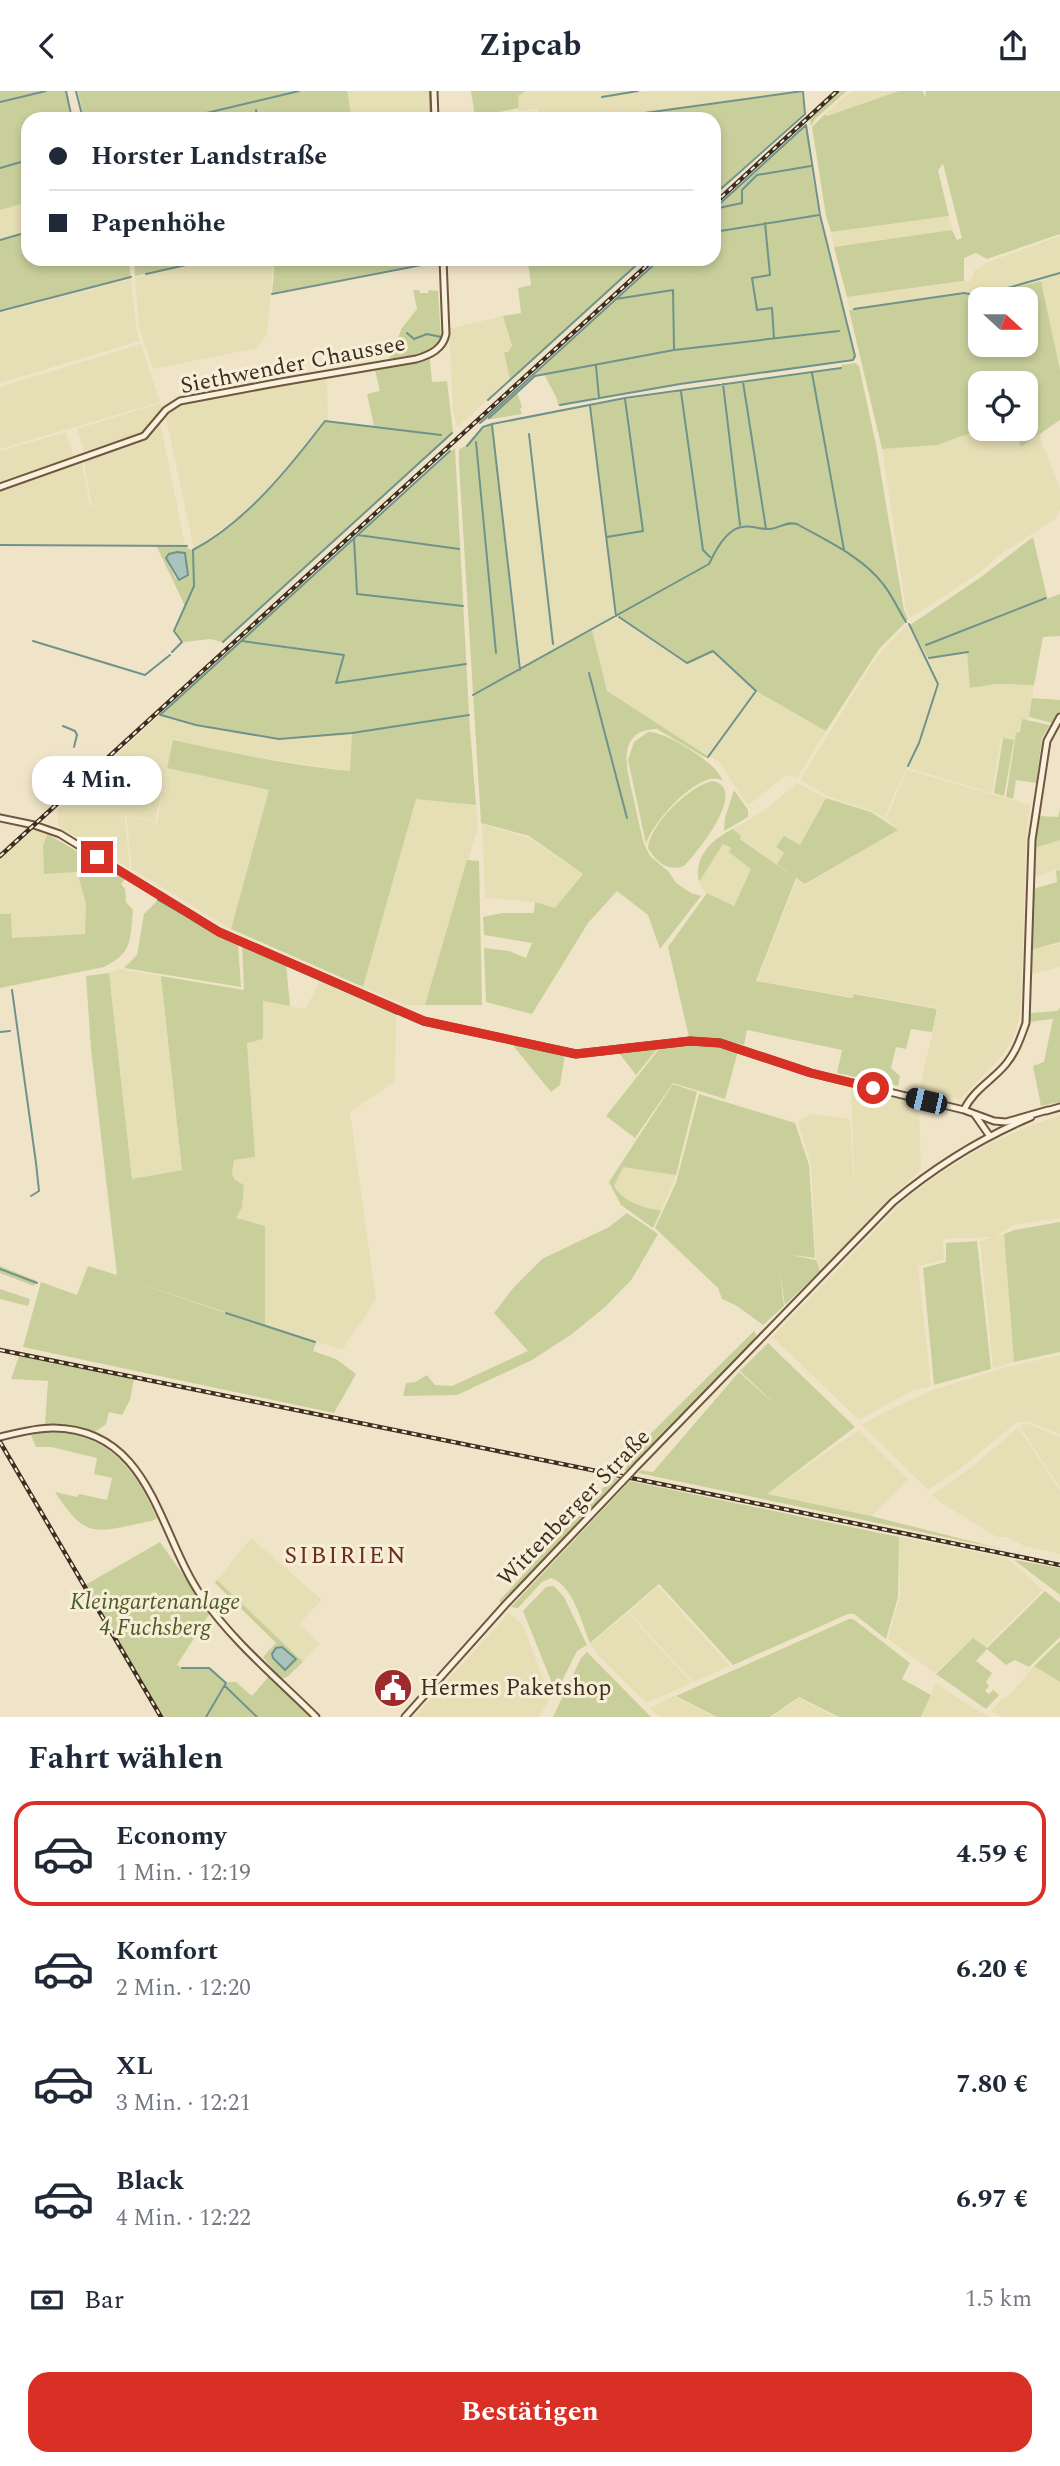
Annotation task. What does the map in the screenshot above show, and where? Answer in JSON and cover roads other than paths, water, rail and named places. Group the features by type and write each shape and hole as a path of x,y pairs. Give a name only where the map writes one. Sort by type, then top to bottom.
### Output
{"main road":[{"path":"434,91 435,112"},
{"name":"Siethwender Chaussee","path":"0,487 144,436 166,410 180,401 416,359 433,353 442,344 446,334 443,266"},
{"path":"964,1110 970,1100 1006,1065 1018,1045 1026,1023 1035,811 1047,741 1060,717"},
{"path":"0,818 60,834 219,932 393,1010 424,1021 559,1051 585,1054 690,1041 720,1043 811,1073 964,1110 994,1121 1006,1122 1060,1107"},
{"name":"Wittenberger Straße","path":"405,1717 505,1605 893,1202 923,1176 957,1153 989,1135 1048,1110"},
{"path":"974,1115 989,1135"},
{"path":"0,1437 53,1428 74,1431 106,1443 126,1457 138,1470 151,1493 201,1596 226,1627 316,1717"}],"water":[{"path":"177,552 185,553 188,575 179,580 166,558"},
{"path":"282,1647 296,1659 285,1670 272,1654 276,1648"}],"waterway":[{"path":"0,102 46,91"},
{"path":"66,91 70,112"},
{"path":"76,91 81,112"},
{"path":"210,112 299,91"},
{"path":"430,91 431,112"},
{"path":"602,97 638,91"},
{"path":"652,112 803,91"},
{"path":"721,189 805,114 803,92"},
{"path":"721,203 806,125"},
{"path":"560,405 680,384 853,360 855,356 820,215 806,125"},
{"path":"0,168 21,162"},
{"path":"721,208 742,203 742,190 757,175 811,166"},
{"path":"721,231 819,215"},
{"path":"765,223 770,275 752,278 757,310 772,308 774,339"},
{"path":"0,240 21,234"},
{"path":"146,274 182,266"},
{"path":"272,294 416,266"},
{"path":"488,400 635,266"},
{"path":"480,423 652,266"},
{"path":"854,309 964,293 980,296 1060,273"},
{"path":"0,311 131,277"},
{"path":"616,299 673,290 674,349"},
{"path":"489,418 535,376 674,350 839,331"},
{"path":"407,333 414,339 427,334 441,337"},
{"path":"596,366 599,398"},
{"path":"467,446 483,427 492,424 625,398 841,368"},
{"path":"812,373 844,550"},
{"path":"743,382 766,529"},
{"path":"723,384 740,525"},
{"path":"681,392 703,550 710,557"},
{"path":"607,537 643,531 625,399"},
{"path":"590,406 616,616"},
{"path":"172,652 182,642 174,631 194,586 193,550 231,525 249,509 297,457 325,421 441,435"},
{"path":"492,425 520,670"},
{"path":"223,642 452,433"},
{"path":"529,434 553,644"},
{"path":"476,442 496,653"},
{"path":"160,715 450,451"},
{"path":"473,695 709,564 726,536 742,527 770,529 790,523 797,524 831,543 875,574 906,622"},
{"path":"358,535 459,549"},
{"path":"354,538 357,594 463,606"},
{"path":"0,545 187,546"},
{"path":"926,645 1046,598"},
{"path":"619,617 687,663 713,651 756,691 708,757"},
{"path":"908,766 919,743 938,684 909,624"},
{"path":"33,641 145,675 170,655"},
{"path":"242,641 344,655 336,683 466,664"},
{"path":"929,658 968,652"},
{"path":"589,673 627,818"},
{"path":"161,715 196,725 279,739 352,733 469,715"},
{"path":"63,726 75,731 77,735 74,747"},
{"path":"158,900 206,927"},
{"path":"331,984 397,1014"},
{"path":"12,990 39,1191 31,1196"},
{"path":"0,1032 10,1031"},
{"path":"0,1269 37,1283"},
{"path":"226,1313 315,1342"},
{"path":"182,1668 209,1668 226,1683 206,1717"},
{"path":"225,1686 257,1717"}],"railway":[{"path":"721,198 837,91"},
{"path":"0,856 646,266"},
{"path":"0,1350 1060,1565"},
{"path":"0,1442 161,1717"}],"place":[{"name":"Hermes Paketshop","path":"393,1688"}],"district":[{"name":"SIBIRIEN","path":"346,1556"}],"park label":[{"name":"Kleingartenanlage 4 Fuchsberg","path":"155,1615"}]}
